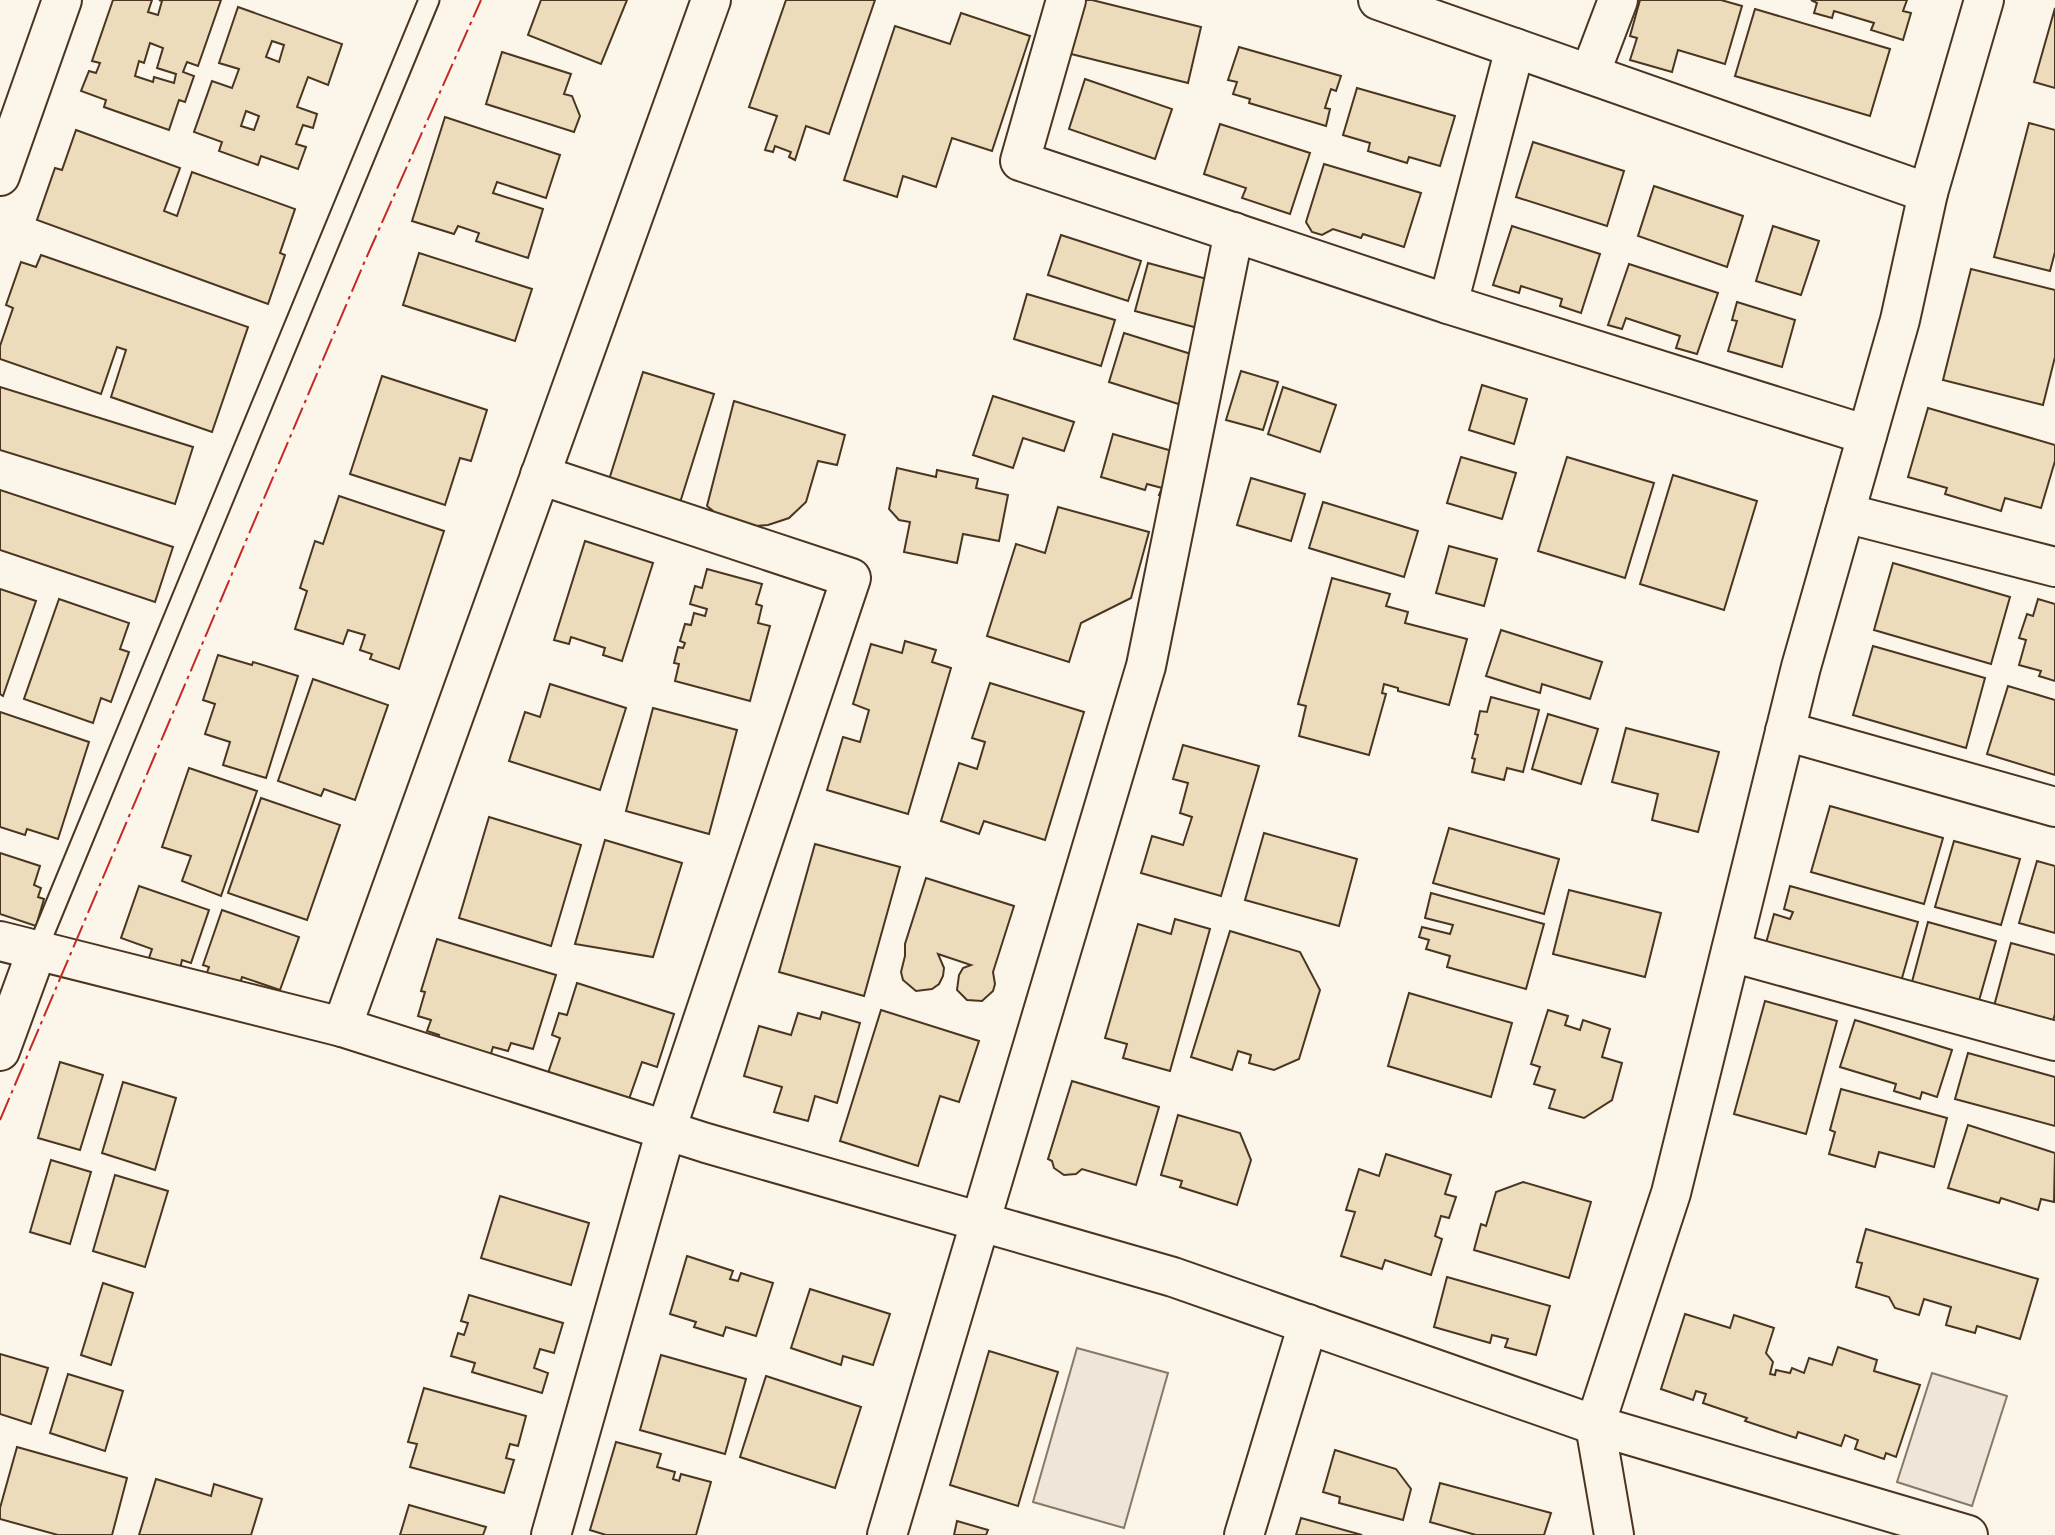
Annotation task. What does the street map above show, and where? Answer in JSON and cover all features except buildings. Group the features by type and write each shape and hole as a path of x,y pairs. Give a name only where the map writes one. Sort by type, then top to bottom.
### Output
{"street":[{"path":"1,169 62,0"},
{"path":"342,1027 711,0"},
{"path":"1066,0 1020,161 1448,303 1867,435"},
{"path":"1378,0 1928,193"},
{"path":"1591,74 1618,0"},
{"path":"1614,1535 1595,1425 1671,1193 1785,732 1900,320 1928,193 1984,0"},
{"path":"1448,303 1515,48"},
{"path":"887,1535 1146,666 1234,232"},
{"path":"540,475 851,578 666,1130 551,1535"},
{"path":"1845,513 2055,567"},
{"path":"1785,732 2055,807"},
{"path":"0,941 342,1027 666,1130 1173,1277 1595,1425 1953,1533"},
{"path":"0,1051 37,950"},
{"path":"1731,952 2055,1041"},
{"path":"1244,1535 1308,1324"}],"lane":[{"path":"37,950 429,0"}],"shaded area":[{"path":"1077,1348 1168,1373 1124,1528 1033,1502"},
{"path":"1932,1373 2007,1396 1972,1506 1897,1482"}],"power":[{"path":"0,1120 364,263 481,0"}]}
